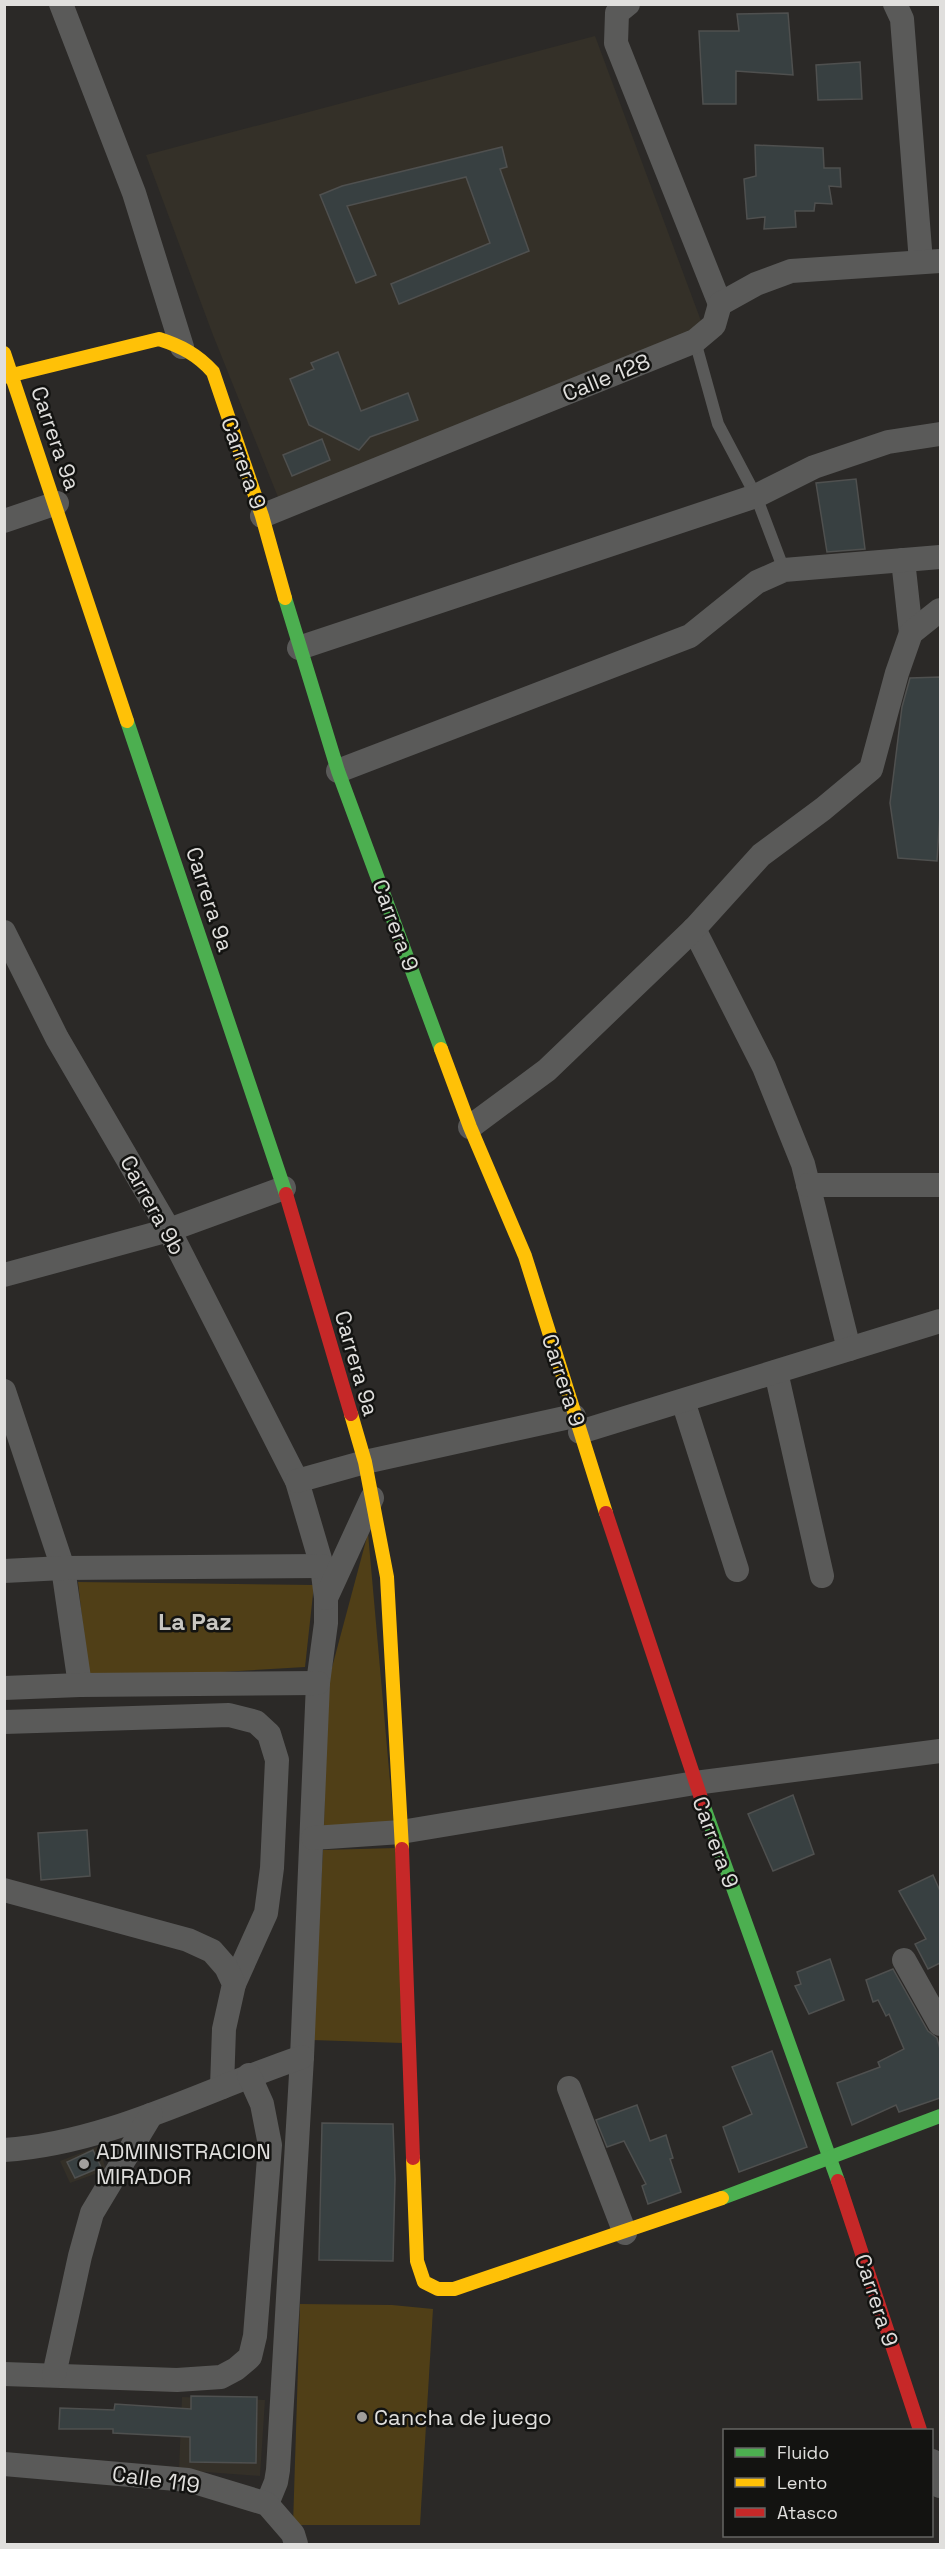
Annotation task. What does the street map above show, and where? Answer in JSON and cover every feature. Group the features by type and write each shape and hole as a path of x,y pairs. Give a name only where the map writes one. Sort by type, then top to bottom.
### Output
{"street":[{"path":"61,4 134,193 182,346"},
{"path":"628,4 617,13 616,43 720,304 756,284 791,271 931,262 902,19 895,4"},
{"name":"Calle 128","path":"262,516 695,341 714,324 720,304"},
{"path":"8,376 159,339 182,346"},
{"name":"Carrera 9","path":"182,346 202,358 213,372 262,516 299,648 338,771 470,1128 525,1256 577,1424 695,1783 831,2159 920,2429"},
{"name":"Carrera 9a","path":"4,353 8,376 57,504 284,1188 364,1462 372,1498 387,1578 401,1832 417,2261 424,2283 438,2289 454,2289 625,2233"},
{"path":"299,648 756,496 814,467 888,442 940,435"},
{"path":"4,521 57,504"},
{"path":"338,771 690,636 757,582 784,570 940,557"},
{"path":"470,1128 547,1070 694,929 761,855 831,803 871,769 897,673 911,633 903,560"},
{"path":"911,633 940,610"},
{"path":"694,929 764,1067 803,1164 849,1349"},
{"name":"Carrera 9b","path":"4,932 57,1038 169,1230 297,1481 322,1566 326,1598"},
{"path":"808,1185 940,1185"},
{"path":"4,1275 169,1230 284,1188"},
{"path":"297,1481 364,1462 577,1424 683,1401 940,1321"},
{"path":"776,1372 822,1576"},
{"path":"4,1391 63,1568 80,1685"},
{"path":"683,1401 737,1570"},
{"path":"295,2539 267,2504 278,2470 302,2057 318,1683 326,1598 372,1498"},
{"path":"4,1571 63,1568 322,1566"},
{"path":"4,1688 318,1683"},
{"path":"4,1722 230,1715 256,1722 269,1734 277,1760 272,1868 266,1913 234,1984 224,2029 222,2086"},
{"path":"313,1838 401,1832 695,1783 940,1751"},
{"path":"4,1890 188,1940 212,1951 226,1967 234,1984"},
{"path":"904,1960 940,2024"},
{"path":"4,2150 23,2149 106,2130 302,2057"},
{"path":"4,2374 177,2380 221,2377 236,2369 250,2357 255,2336 270,2145 262,2104 249,2075"},
{"path":"569,2088 625,2233 831,2159 940,2116"},
{"path":"54,2375 80,2256 92,2213 151,2115"},
{"name":"Calle 119","path":"4,2464 189,2480 267,2504"},
{"path":"933,2464 940,2486"}],"lane":[{"path":"695,341 718,424 756,496 784,570"}],"shaded area":[{"path":"595,36 704,329 278,497 213,335 146,155"},
{"path":"368,1533 394,1826 324,1826 327,1686"},
{"path":"78,1582 314,1585 305,1667 89,1680"},
{"path":"397,1848 403,2043 312,2040 323,1850"},
{"path":"99,2146 106,2170 70,2183 60,2161"},
{"name":"Cancha de juego","path":"300,2304 392,2305 433,2309 420,2525 293,2525"},
{"path":"182,2397 265,2400 260,2476 179,2470"}],"building":[{"path":"788,13 793,75 736,71 736,104 703,104 699,31 739,31 737,14"},
{"path":"860,62 862,99 818,100 816,65"},
{"path":"755,145 823,148 824,168 840,168 841,187 829,186 832,204 815,203 814,211 795,211 796,227 764,229 765,217 747,219 744,179 756,176"},
{"path":"502,147 507,167 500,169 529,251 399,304 391,284 490,243 466,177 347,206 376,275 356,283 320,195 342,186"},
{"path":"338,352 361,411 408,393 418,420 370,437 359,450 309,425 290,379 314,369 311,363"},
{"path":"322,439 330,460 292,476 283,455"},
{"path":"856,479 865,549 827,552 816,483"},
{"path":"940,677 940,814 937,861 898,858 890,803 902,707 910,678"},
{"path":"793,1795 814,1854 773,1871 748,1814"},
{"path":"87,1830 90,1876 41,1880 38,1833"},
{"path":"933,1875 940,1891 940,1963 928,1969 915,1944 926,1939 899,1891"},
{"path":"830,1959 844,2000 809,2014 795,1986 801,1984 797,1972"},
{"path":"893,1969 928,2031 937,2038 940,2049 940,2098 899,2112 896,2105 852,2125 837,2083 880,2067 878,2062 904,2049 889,2014 886,2016 878,2000 873,2002 866,1980"},
{"path":"772,2051 807,2147 739,2172 723,2127 752,2114 732,2067"},
{"path":"637,2105 650,2141 666,2135 673,2158 670,2159 681,2192 648,2204 642,2186 646,2184 624,2141 607,2147 596,2120"},
{"path":"322,2123 393,2124 395,2179 393,2261 319,2260"},
{"name":"ADMINISTRACION MIRADOR","path":"93,2150 101,2167 75,2178 67,2162"},
{"path":"191,2396 257,2397 256,2463 190,2462 190,2437 113,2433 113,2429 59,2429 60,2408 114,2410 115,2404 191,2409"}],"traffic: fast":[{"path":"285,598 338,771 441,1049"},
{"path":"127,721 286,1194"},
{"path":"703,1804 838,2181"},
{"path":"722,2198 940,2116"}],"traffic: slow":[{"path":"4,377 159,339 195,356 213,372 262,516 285,598"},
{"path":"4,353 127,721"},
{"path":"441,1049 470,1127 525,1256 606,1513"},
{"path":"351,1414 365,1462 387,1577 402,1849"},
{"path":"413,2158 417,2261 424,2282 438,2289 454,2289 722,2198"}],"traffic: jam":[{"path":"286,1194 351,1414"},
{"path":"606,1513 703,1804"},
{"path":"402,1849 413,2158"},
{"path":"838,2181 920,2429"}],"place":[{"name":"ADMINISTRACION MIRADOR","path":"84,2164"},
{"name":"Cancha de juego","path":"362,2417"}],"district":[{"name":"La Paz","path":"195,1621"}]}
